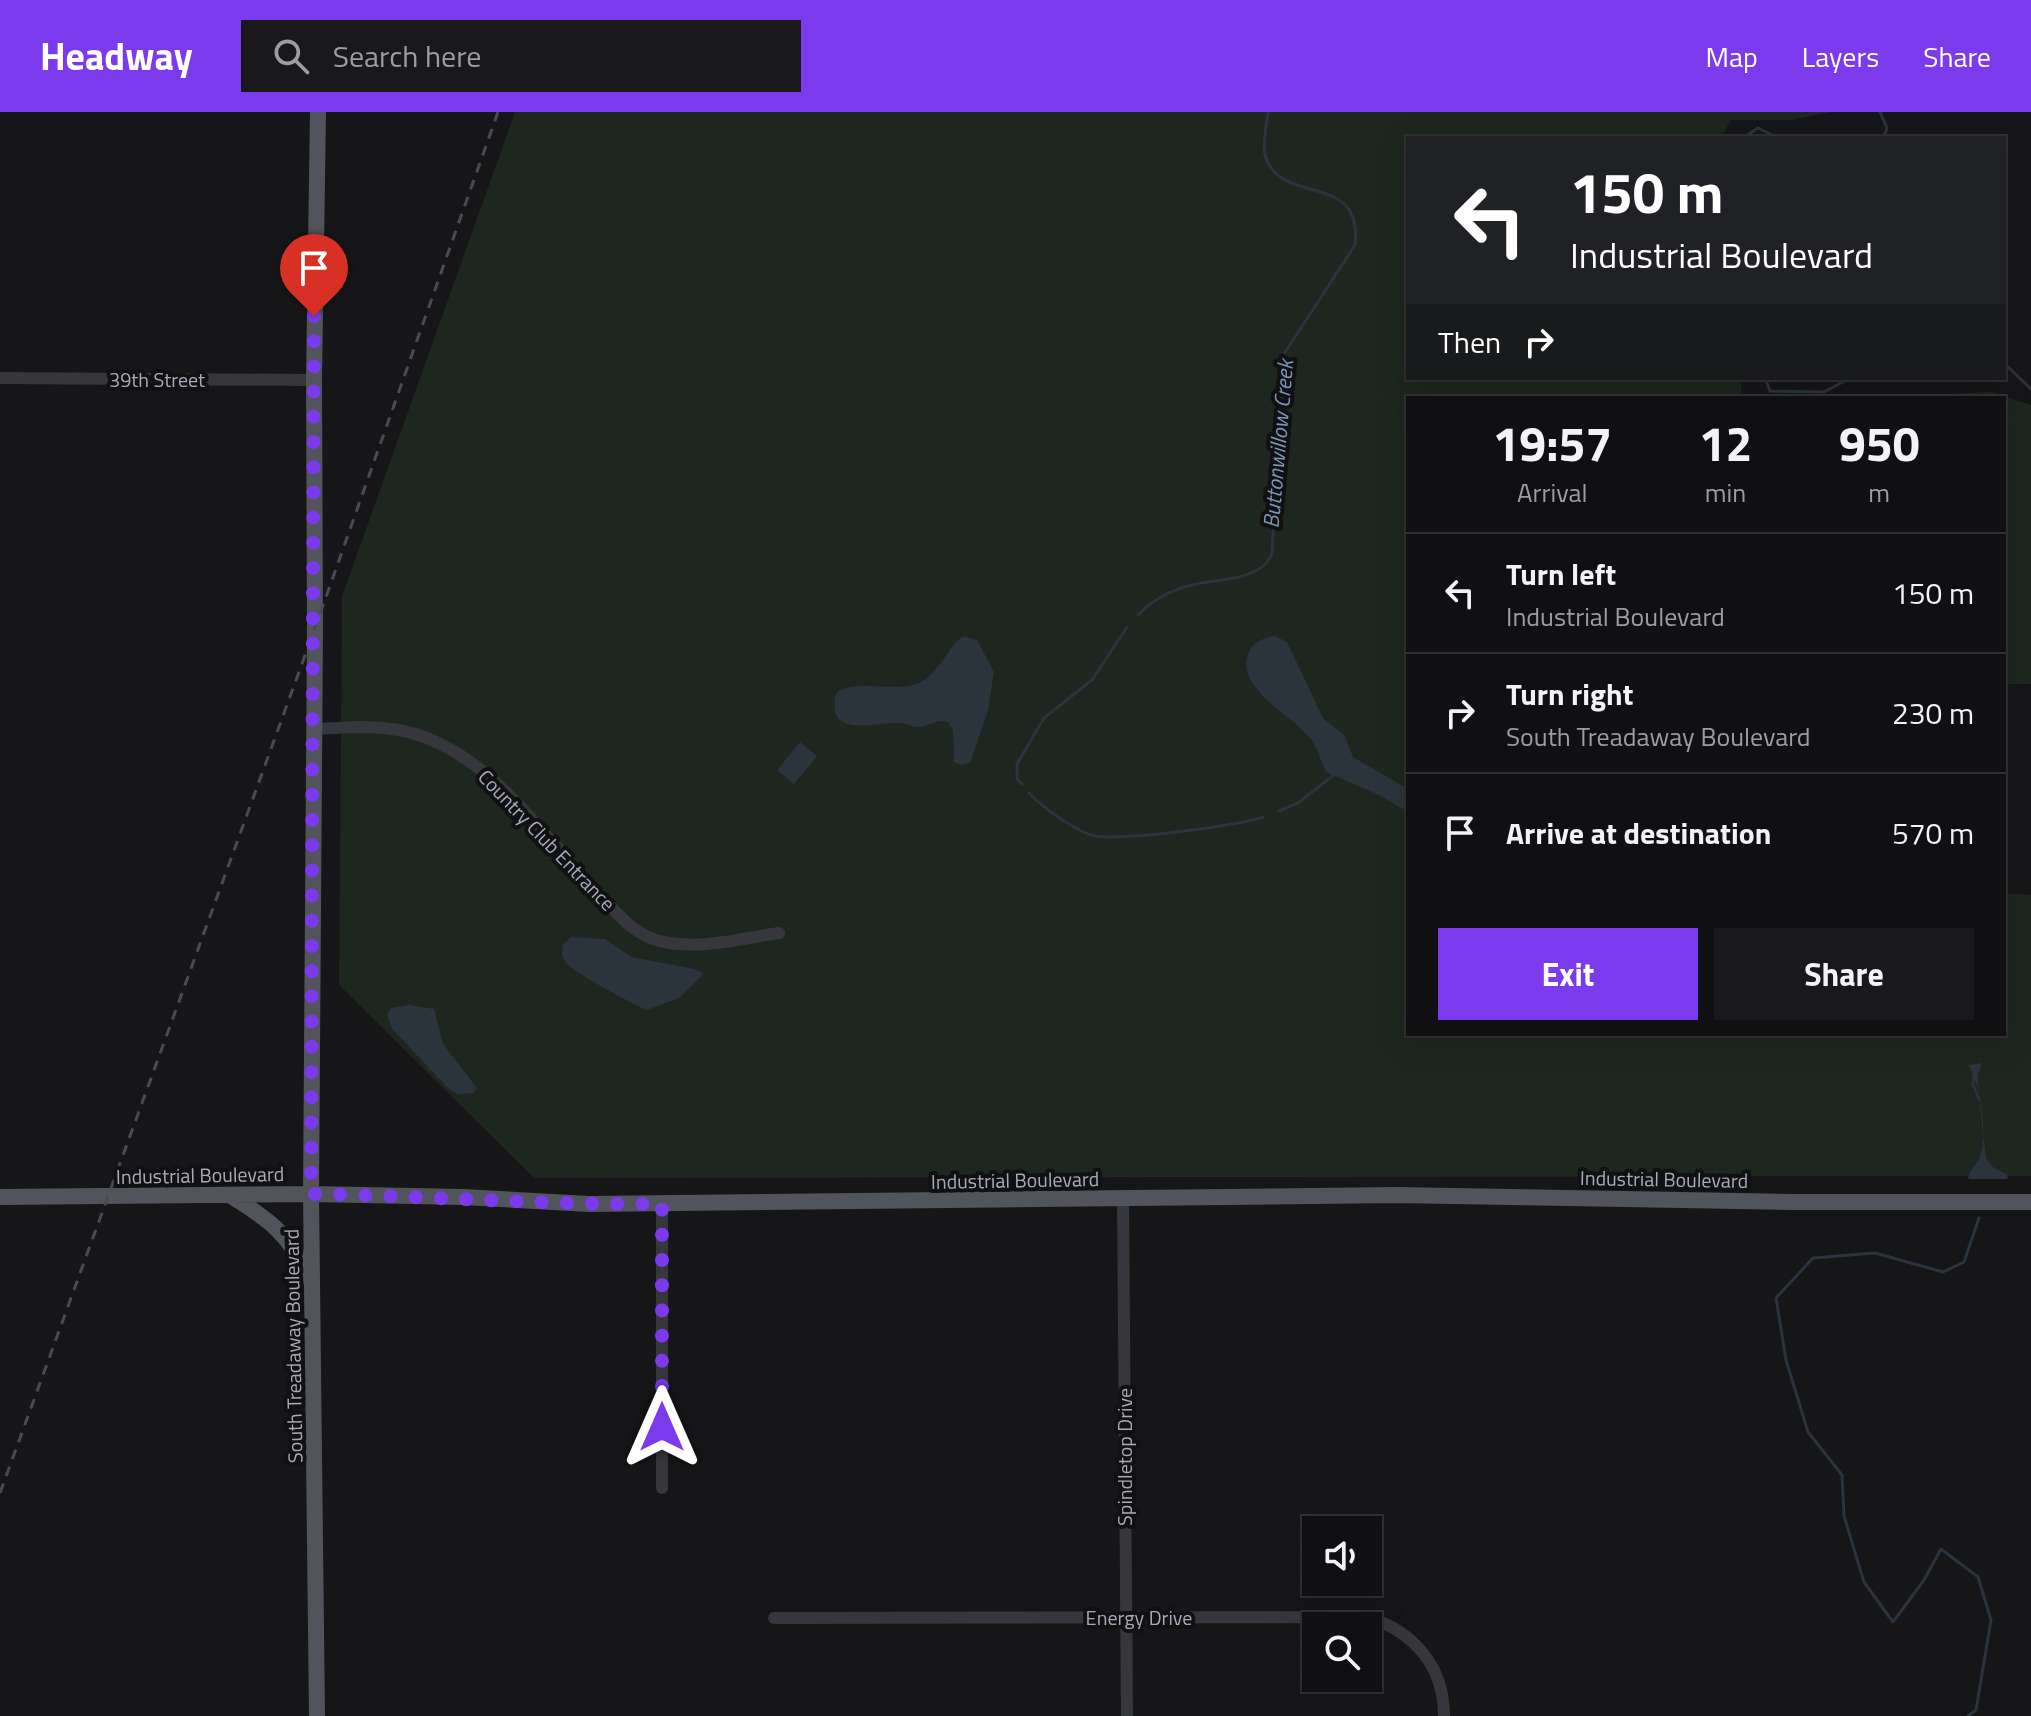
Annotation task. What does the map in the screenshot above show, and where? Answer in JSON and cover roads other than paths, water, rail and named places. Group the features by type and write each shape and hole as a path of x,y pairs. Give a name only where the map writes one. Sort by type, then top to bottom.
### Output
{"main road":[{"name":"South Treadaway Boulevard","path":"317,1716 311,1194 318,112"},
{"name":"Industrial Boulevard","path":"0,1197 311,1194 463,1197 589,1204 1397,1195 1794,1202 2031,1202"},
{"path":"230,1195 272,1222 297,1251 312,1285"}],"street":[{"name":"39th Street","path":"0,378 314,380"},
{"name":"Country Club Entrance","path":"314,729 363,726 394,729 421,736 455,752 490,777 602,896 631,925 650,938 686,944 779,933"},
{"name":"Spindletop Drive","path":"1123,1198 1127,1716"},
{"path":"662,1204 662,1488"},
{"name":"Energy Drive","path":"774,1618 1368,1617 1403,1632 1423,1652 1438,1676 1444,1716"}],"waterway":[{"name":"Buttonwillow Creek","path":"1138,615 1158,599 1181,588 1256,571 1266,564 1272,554 1282,357 1355,245 1354,221 1346,206 1334,197 1287,181 1274,171 1264,150 1268,112"},
{"path":"1880,112 1887,128 1884,136"},
{"path":"1746,136 1758,128 1774,136"},
{"path":"2006,365 2031,389"},
{"path":"1766,380 1770,391 1824,392 1846,380"},
{"name":"Buttonwillow Creek","path":"1022,784 1017,779 1017,764 1044,718 1092,680 1127,627"},
{"name":"Buttonwillow Creek","path":"1279,811 1298,803 1335,774"},
{"name":"Buttonwillow Creek","path":"1029,793 1076,828 1103,837 1176,832 1263,817"},
{"name":"Buttonwillow Creek","path":"1974,1076 1973,1085 1979,1099"},
{"name":"Buttonwillow Creek","path":"1968,1716 1976,1710 1991,1620 1978,1577 1941,1549 1924,1580 1893,1622 1864,1582 1844,1516 1842,1475 1808,1432 1786,1360 1776,1298 1813,1258 1875,1253 1943,1272 1964,1262 1979,1218"}],"railway":[{"path":"0,1493 315,628 498,112"}]}
